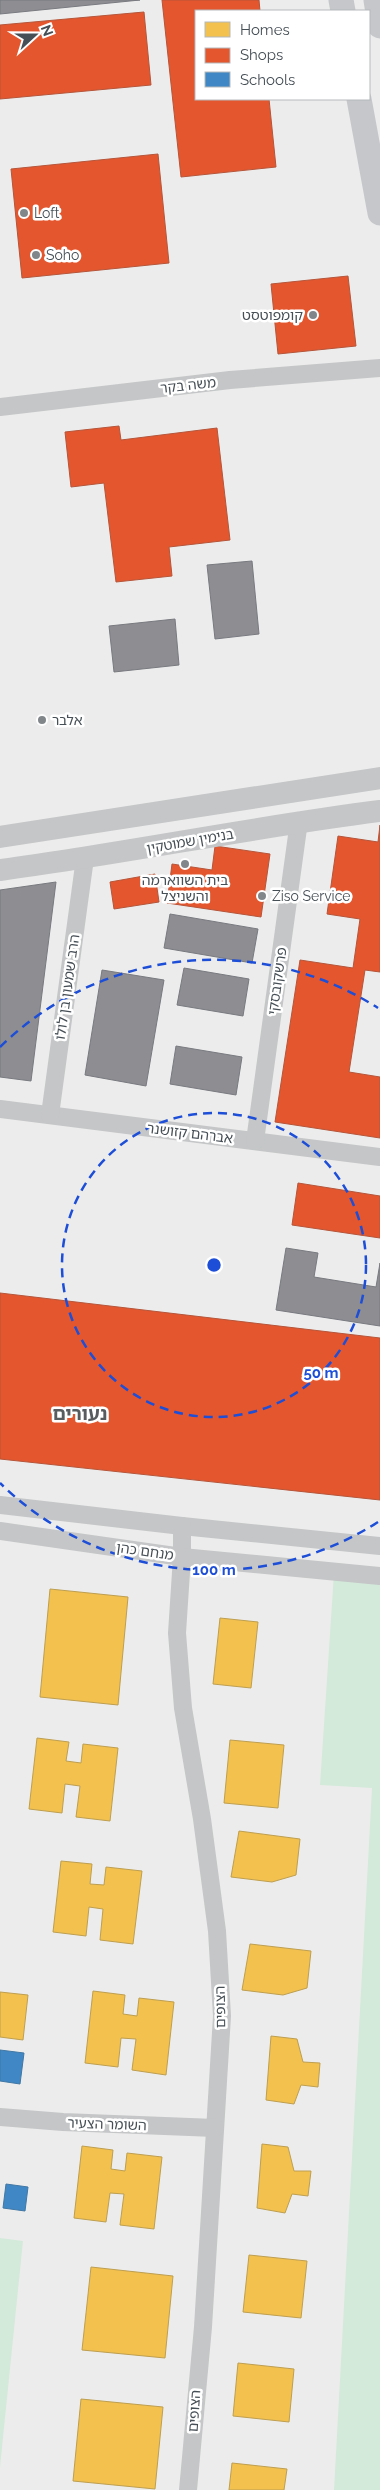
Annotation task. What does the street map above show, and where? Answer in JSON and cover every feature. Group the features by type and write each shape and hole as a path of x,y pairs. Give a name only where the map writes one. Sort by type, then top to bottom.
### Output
{"main road":[{"path":"376,0 380,26"},
{"path":"359,100 380,213"}],"street":[{"name":"משה בקר","path":"0,407 379,366"},
{"path":"0,837 380,778"},
{"name":"בנימין שמוטקין","path":"0,870 85,858 299,821 380,811"},
{"name":"פרשקובסקי","path":"254,1141 299,821"},
{"name":"הרב שמעון בן לולו","path":"50,1115 85,858"},
{"name":"אברהם קזושנר","path":"0,1109 380,1157"},
{"name":"מנחם כהן","path":"0,1505 380,1546"},
{"name":"הצופים","path":"182,1526 177,1633 183,1708 202,1819 217,1931 222,2016 203,2327 188,2490"},
{"name":"מנחם כהן","path":"0,1531 182,1557 380,1576"},
{"name":"השומר הצעיר","path":"0,2116 63,2122 215,2128"}],"green space":[{"path":"334,1573 380,1576 380,2490 334,2490 372,1788 320,1785"},
{"path":"0,2238 23,2241 0,2467"}],"building: Homes":[{"path":"50,1589 128,1597 118,1705 40,1697"},
{"path":"220,1618 258,1622 251,1688 213,1684"},
{"path":"37,1738 69,1742 66,1761 81,1763 83,1744 118,1748 110,1821 76,1817 80,1786 65,1784 62,1813 29,1809"},
{"path":"230,1740 284,1745 278,1808 224,1803"},
{"path":"239,1831 300,1839 296,1875 272,1882 231,1877"},
{"path":"61,1861 92,1864 90,1884 104,1885 106,1867 142,1871 133,1944 100,1940 103,1909 89,1907 86,1936 53,1932"},
{"path":"250,1944 311,1951 307,1988 283,1995 242,1990"},
{"path":"93,1991 125,1995 123,2014 137,2016 139,1998 174,2002 166,2075 132,2070 136,2039 121,2038 118,2067 85,2063"},
{"path":"0,1992 28,1995 23,2040 0,2037"},
{"path":"271,2036 297,2039 303,2062 320,2063 318,2087 301,2085 294,2104 266,2100"},
{"path":"262,2144 288,2147 294,2171 311,2171 308,2196 292,2194 285,2213 257,2208"},
{"path":"82,2146 113,2150 111,2169 125,2171 127,2153 162,2157 154,2229 120,2225 124,2194 110,2193 106,2222 74,2218"},
{"path":"249,2255 307,2261 301,2318 243,2312"},
{"path":"91,2267 173,2276 165,2358 82,2350"},
{"path":"238,2363 294,2369 289,2422 233,2416"},
{"path":"81,2399 163,2407 155,2489 73,2481"},
{"path":"232,2463 287,2469 284,2490 229,2490"}],"building: Shops":[{"path":"162,0 259,0 260,10 195,10 195,100 269,100 276,167 181,177"},
{"path":"144,12 151,85 0,99 0,25"},
{"path":"158,154 169,263 22,278 11,169"},
{"name":"קומפוטסט","path":"348,276 356,346 278,354 271,284"},
{"path":"119,426 121,440 217,428 230,540 169,547 172,576 116,582 104,483 71,487 65,432"},
{"path":"380,825 380,972 365,970 349,1072 380,1077 380,1138 275,1122 300,960 353,968 360,919 327,914 338,836 378,842"},
{"path":"215,846 270,854 261,917 167,903 172,864 212,870"},
{"path":"155,874 159,902 114,909 110,882"},
{"path":"298,1183 380,1196 380,1238 292,1225"},
{"path":"0,1293 380,1338 380,1500 0,1459"}],"building: Schools":[{"path":"0,2050 24,2053 20,2084 0,2081"},
{"path":"6,2184 28,2187 25,2211 3,2208"}],"building: Industry":[{"path":"0,0 140,0 0,14"},
{"path":"252,561 259,634 215,639 207,565"},
{"path":"175,619 179,665 114,672 109,626"},
{"path":"56,882 31,1081 0,1077 0,890"},
{"path":"170,914 258,929 252,963 164,948"},
{"path":"184,968 249,979 243,1016 177,1005"},
{"path":"102,970 164,980 146,1086 85,1075"},
{"path":"176,1046 242,1057 236,1095 170,1084"},
{"path":"286,1248 318,1253 314,1277 376,1287 380,1263 380,1326 276,1310"}],"place":[{"name":"Loft","path":"24,213"},
{"name":"Soho","path":"36,255"},
{"name":"קומפוטסט","path":"313,315"},
{"name":"אלבר","path":"42,720"},
{"name":"בית השווארמה והשניצל","path":"185,864"},
{"name":"Ziso Service","path":"262,896"}],"district":[{"name":"נעורים","path":"80,1413"}]}
